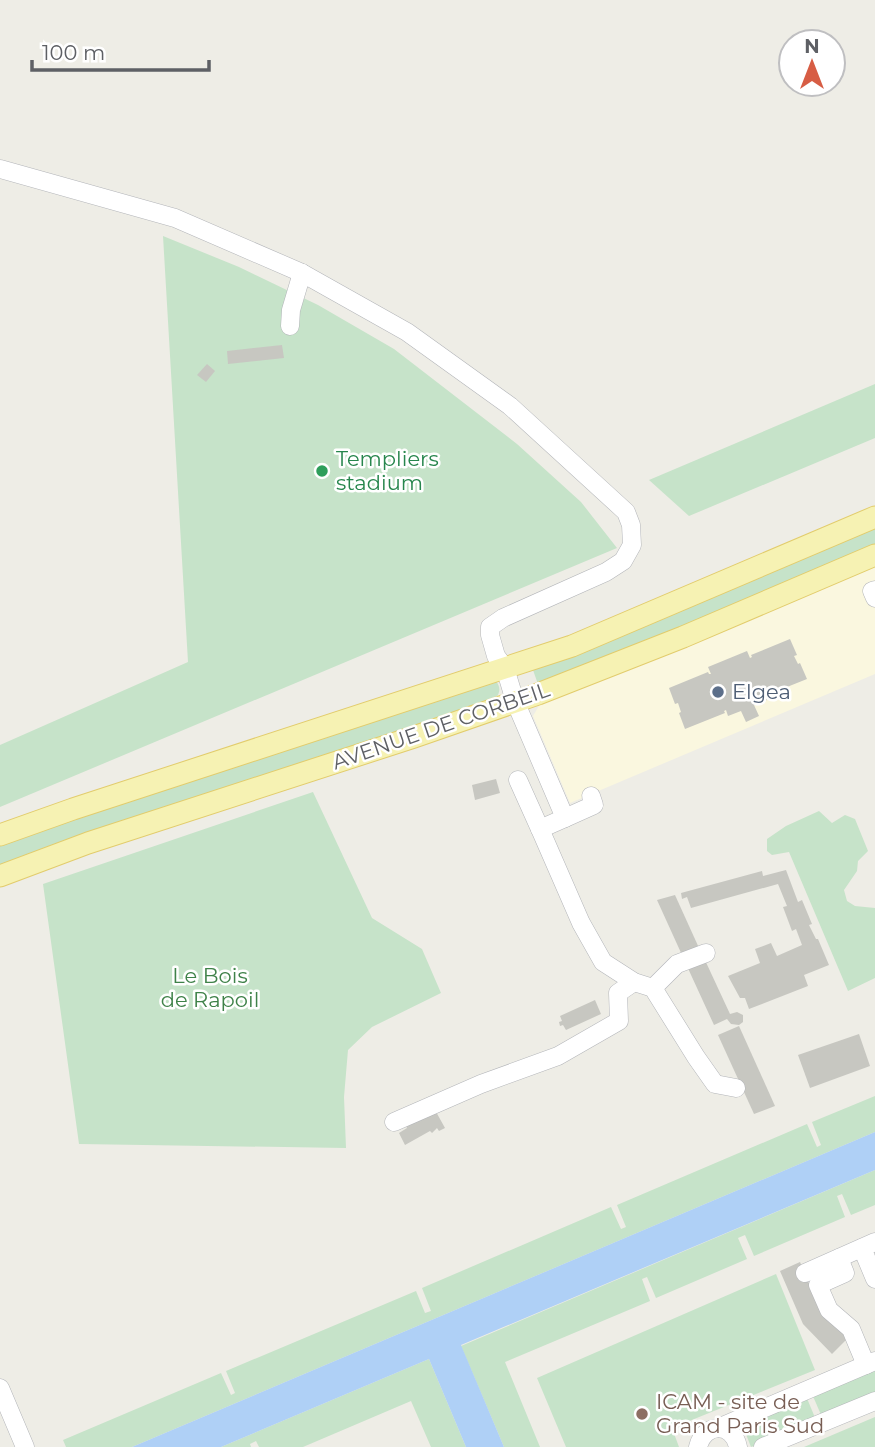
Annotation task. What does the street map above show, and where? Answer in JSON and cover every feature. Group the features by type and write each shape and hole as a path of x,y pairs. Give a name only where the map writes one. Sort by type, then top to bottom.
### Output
{"main road":[{"name":"AVENUE DE CORBEIL","path":"0,835 572,646 875,517"},
{"name":"AVENUE DE CORBEIL","path":"0,876 88,844 538,694 683,637 875,555"}],"street":[{"path":"0,169 175,218 302,273 407,332 510,406 626,512 631,525 632,545 623,561 606,572 503,618 490,627 495,654 505,668 515,701 565,818"},
{"path":"290,326 291,310 302,273"},
{"path":"875,590 872,592 875,598"},
{"path":"518,780 581,923 603,962 634,982 653,988 715,1084 736,1088"},
{"path":"540,830 594,805 591,796"},
{"path":"653,988 677,964 706,953"},
{"path":"394,1122 481,1084 558,1056 619,1021 618,993 634,982"},
{"path":"805,1273 868,1245 875,1279"},
{"path":"698,1447 703,1435 712,1429 870,1363 851,1329 829,1310 818,1285 845,1273 839,1258"},
{"path":"0,1388 25,1447"},
{"path":"763,1447 875,1401"},
{"path":"718,1428 734,1435 738,1447"}],"shaded area":[{"path":"875,561 875,674 570,803 533,716 543,699"}],"green space":[{"path":"163,236 239,267 318,305 394,349 517,444 581,502 617,548 0,807 0,745 188,662"},
{"path":"875,384 875,438 689,516 649,480"},
{"path":"875,524 875,551 540,690 533,670 588,651 603,639"},
{"path":"496,681 499,690 496,698 422,723 412,731 0,869 0,841"},
{"name":"Le Bois de Rapoil","path":"313,792 372,918 422,949 441,993 372,1027 348,1050 344,1097 346,1148 79,1144 43,884"},
{"path":"819,811 832,823 845,815 855,819 868,851 858,861 857,871 844,890 847,901 855,906 875,908 875,978 848,991 789,852 772,855 767,851 767,839 786,826"},
{"path":"875,1096 875,1132 132,1447 66,1447 63,1440 221,1373 231,1395 235,1393 226,1371 416,1291 425,1313 431,1311 422,1288 611,1207 621,1229 626,1227 617,1205 807,1124 817,1147 821,1145 812,1122"},
{"path":"875,1170 875,1205 851,1215 842,1194 837,1196 845,1217 754,1256 745,1235 738,1238 747,1259 656,1298 647,1277 642,1279 650,1301 505,1362 540,1447 504,1447 461,1346"},
{"path":"776,1274 815,1370 672,1428 679,1447 566,1447 537,1378"},
{"path":"429,1359 466,1447 431,1447 411,1401 303,1447 259,1447 256,1441 250,1444 251,1447 221,1447"},
{"path":"875,1368 875,1395 822,1417 812,1394"},
{"path":"806,1396 816,1420 751,1447 742,1424"},
{"path":"875,1417 875,1447 804,1447"}],"water":[{"path":"875,1132 875,1170 461,1345 504,1447 466,1447 429,1359 221,1447 132,1447"}],"building":[{"path":"282,345 284,358 228,364 227,351"},
{"path":"207,364 215,371 206,382 197,375"},
{"path":"790,639 797,655 794,656 807,679 767,695 766,693 767,700 754,705 759,716 746,722 741,711 728,716 726,710 725,713 685,729 678,703 675,704 669,688 708,672 711,674 708,667 747,651 750,658 751,655"},
{"path":"496,779 500,793 475,800 472,785"},
{"path":"786,870 798,902 802,900 812,924 809,925 829,965 804,975 808,986 749,1009 745,998 740,998 728,976 760,963 755,949 771,943 777,956 802,945 796,929 792,931 783,907 787,906 778,884 691,908 687,897 682,899 681,893 762,871 763,876"},
{"path":"675,895 699,948 682,955 657,900"},
{"path":"704,958 730,1014 737,1012 743,1015 743,1022 739,1025 731,1024 727,1019 714,1025 686,964"},
{"path":"595,1000 601,1014 566,1030 563,1025 560,1026 560,1016"},
{"path":"739,1026 775,1106 754,1114 718,1035"},
{"path":"859,1034 870,1066 810,1088 798,1055"},
{"path":"435,1110 445,1128 439,1131 437,1128 405,1145 399,1133 407,1128 406,1126"},
{"path":"800,1262 810,1286 848,1338 832,1354 803,1324 780,1271"}],"place":[{"name":"Templiers stadium","path":"322,471"},
{"name":"Elgea","path":"718,692"},
{"name":"ICAM - site de Grand Paris Sud","path":"642,1414"}]}
